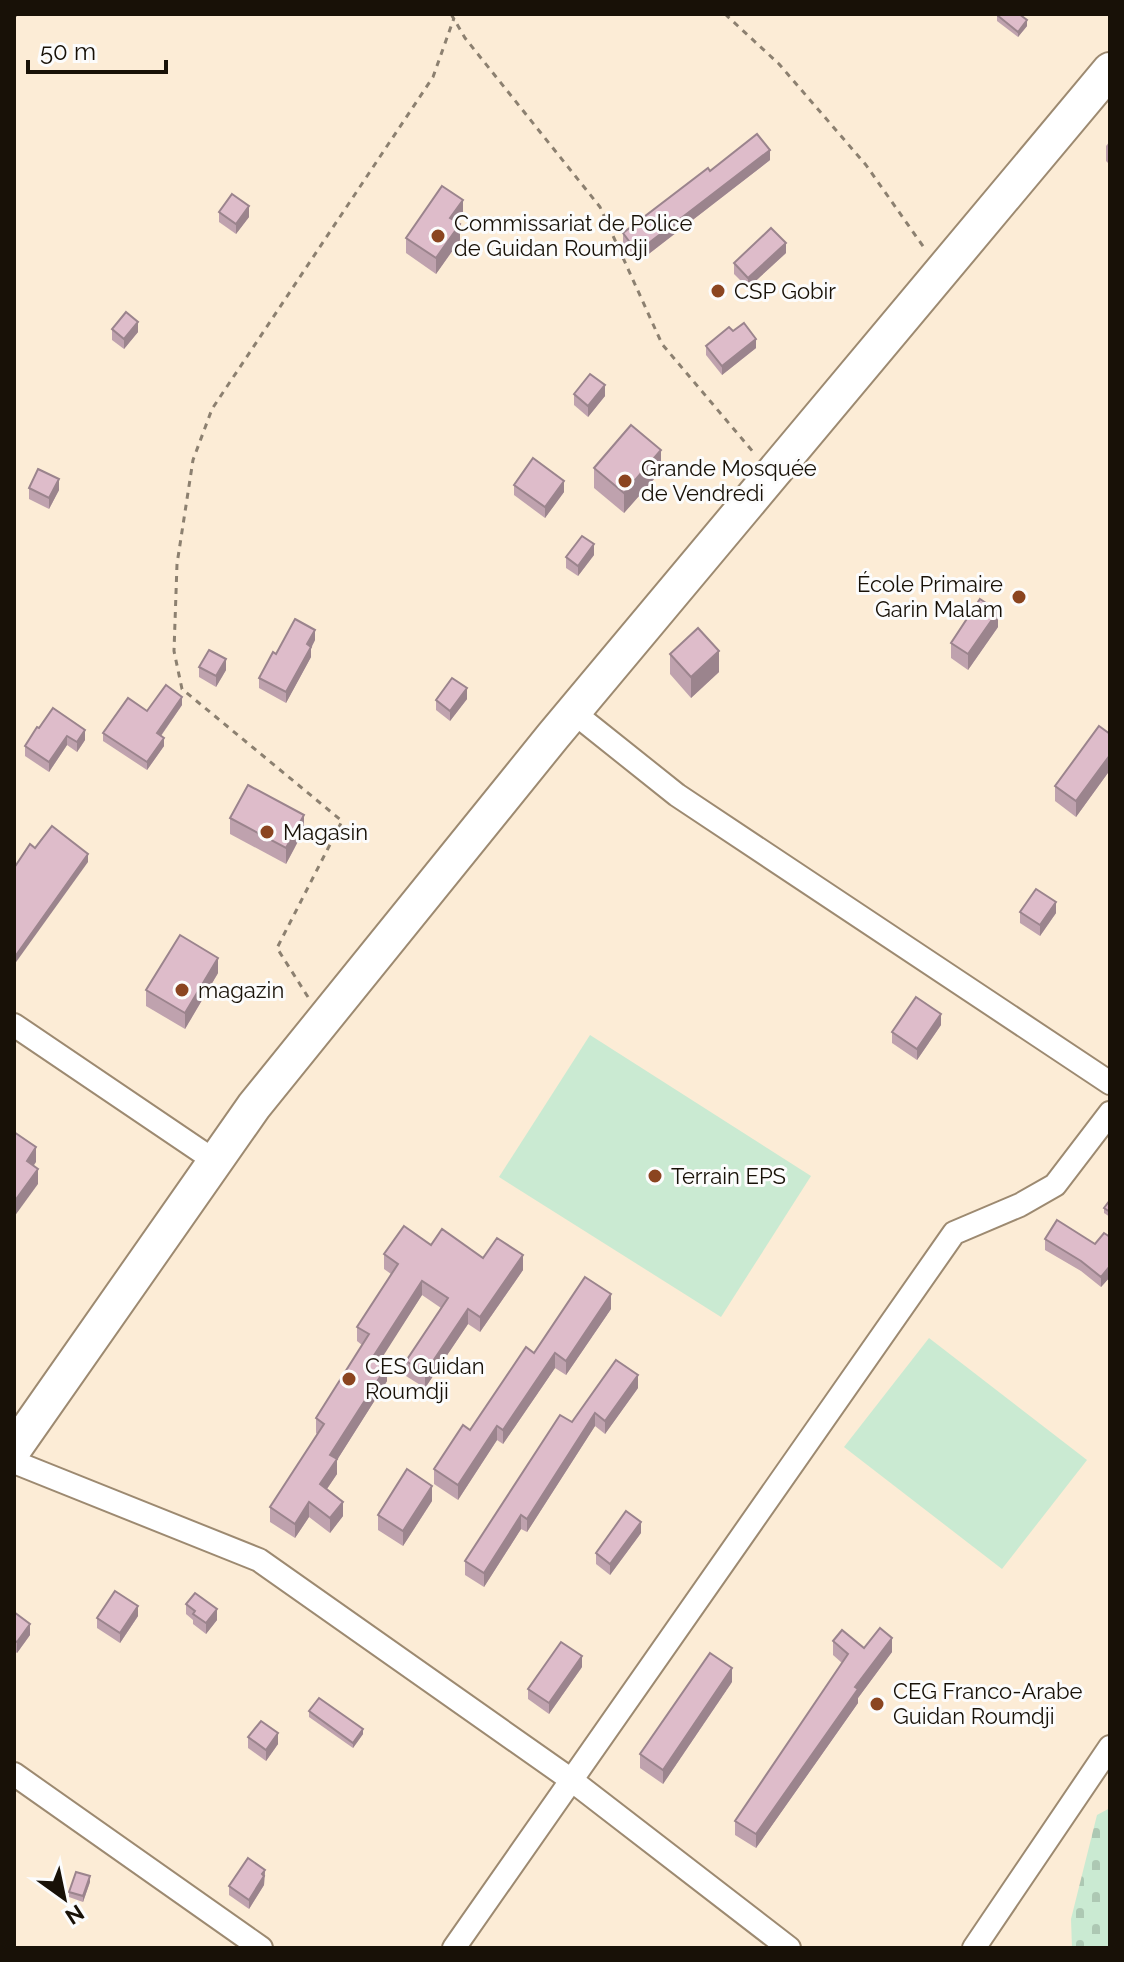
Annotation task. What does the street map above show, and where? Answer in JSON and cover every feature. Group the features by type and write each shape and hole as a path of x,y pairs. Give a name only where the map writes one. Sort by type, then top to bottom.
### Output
{"highway":[{"path":"19,1431 254,1106 573,712 1110,70"}],"street":[{"path":"573,712 677,795 1110,1083"},
{"path":"14,1025 215,1161"},
{"path":"454,1948 954,1233 1020,1205 1055,1185 1110,1113"},
{"path":"14,1462 259,1560 570,1779 789,1948"},
{"path":"974,1948 1110,1747"},
{"path":"14,1774 261,1948"}],"path":[{"path":"725,14 779,64 866,165 941,272"},
{"path":"452,16 465,38 600,207 662,344 772,474"},
{"path":"323,1020 277,948 342,821 182,689 174,651 177,564 193,460 212,409 433,77 452,16"}],"green space":[{"name":"Terrain EPS","path":"590,1035 811,1176 721,1317 499,1177"},
{"path":"929,1338 1087,1460 1002,1569 844,1447"},
{"path":"1110,1808 1110,1948 1072,1948 1071,1919 1097,1815"}],"building":[{"path":"998,14 1019,14 1027,20 1018,32"},
{"path":"757,134 770,150 637,252 623,233"},
{"path":"442,186 463,200 450,218 460,224 436,258 406,238"},
{"path":"232,194 249,206 236,224 219,212"},
{"path":"771,228 786,243 748,278 734,263"},
{"path":"126,312 138,322 124,339 112,329"},
{"path":"744,323 756,339 722,366 706,346 729,327 733,331"},
{"path":"590,374 605,385 588,406 574,394"},
{"path":"631,425 661,450 624,493 594,468"},
{"path":"533,458 564,481 545,507 514,485"},
{"path":"38,469 59,479 49,498 29,488"},
{"path":"582,536 594,544 578,566 566,557"},
{"path":"980,599 998,611 968,654 951,643"},
{"path":"295,619 315,630 307,644 311,647 286,692 259,678"},
{"path":"698,628 719,651 691,677 670,654"},
{"path":"209,650 226,659 216,676 199,667"},
{"path":"452,678 467,688 450,711 436,700"},
{"path":"166,685 182,697 157,733 164,738 147,762 103,733 128,698 147,711"},
{"path":"53,708 85,730 77,742 67,736 49,762 25,746"},
{"path":"1099,726 1110,734 1110,755 1076,801 1055,786"},
{"path":"248,785 304,815 286,848 230,818"},
{"path":"52,826 88,854 14,958 14,868 30,844 35,848"},
{"path":"1036,889 1056,902 1040,925 1020,912"},
{"name":"magazin","path":"180,935 218,958 185,1013 146,990"},
{"path":"916,997 941,1014 917,1049 892,1032"},
{"path":"14,1132 36,1147 27,1161 38,1169 14,1202"},
{"path":"1057,1220 1095,1244 1104,1233 1110,1237 1110,1266 1101,1277 1045,1239"},
{"path":"404,1226 431,1245 442,1229 483,1258 497,1238 523,1255 480,1317 468,1309 425,1373 406,1361 448,1298 422,1281 373,1357 387,1366 330,1455 337,1459 320,1484 343,1502 330,1518 309,1502 295,1524 270,1507 324,1424 316,1418 369,1334 357,1327 398,1264 384,1254"},
{"path":"585,1277 611,1294 566,1361 555,1353 503,1430 497,1426 458,1485 434,1469 463,1425 470,1430 526,1347 534,1353"},
{"path":"616,1360 638,1375 605,1421 595,1413 527,1519 521,1515 484,1573 465,1561 560,1415 572,1422"},
{"path":"407,1469 432,1486 403,1531 378,1515"},
{"path":"626,1511 641,1522 610,1564 596,1553"},
{"path":"115,1591 138,1606 120,1633 97,1618"},
{"path":"195,1593 217,1609 206,1623 193,1614 195,1611 186,1604"},
{"path":"14,1612 30,1624 17,1642 14,1640"},
{"path":"880,1628 892,1638 855,1687 858,1689 756,1834 735,1821 848,1654 833,1641 842,1630 864,1648"},
{"path":"561,1642 582,1656 549,1703 528,1689"},
{"path":"710,1653 732,1668 663,1770 640,1754"},
{"path":"319,1698 363,1729 353,1743 309,1711"},
{"path":"261,1721 278,1733 266,1750 248,1737"},
{"path":"248,1858 265,1870 249,1900 229,1886"},
{"path":"76,1872 90,1876 83,1896 69,1892"}],"place":[{"name":"Commissariat de Police de Guidan Roumdji","path":"438,236"},
{"name":"CSP Gobir","path":"718,291"},
{"name":"Grande Mosquée de Vendredi","path":"625,481"},
{"name":"École Primaire Garin Malam","path":"1019,597"},
{"name":"Magasin","path":"267,832"},
{"name":"magazin","path":"182,990"},
{"name":"Terrain EPS","path":"655,1176"},
{"name":"CES Guidan Roumdji","path":"349,1379"},
{"name":"CEG Franco-Arabe Guidan Roumdji","path":"877,1704"}]}
